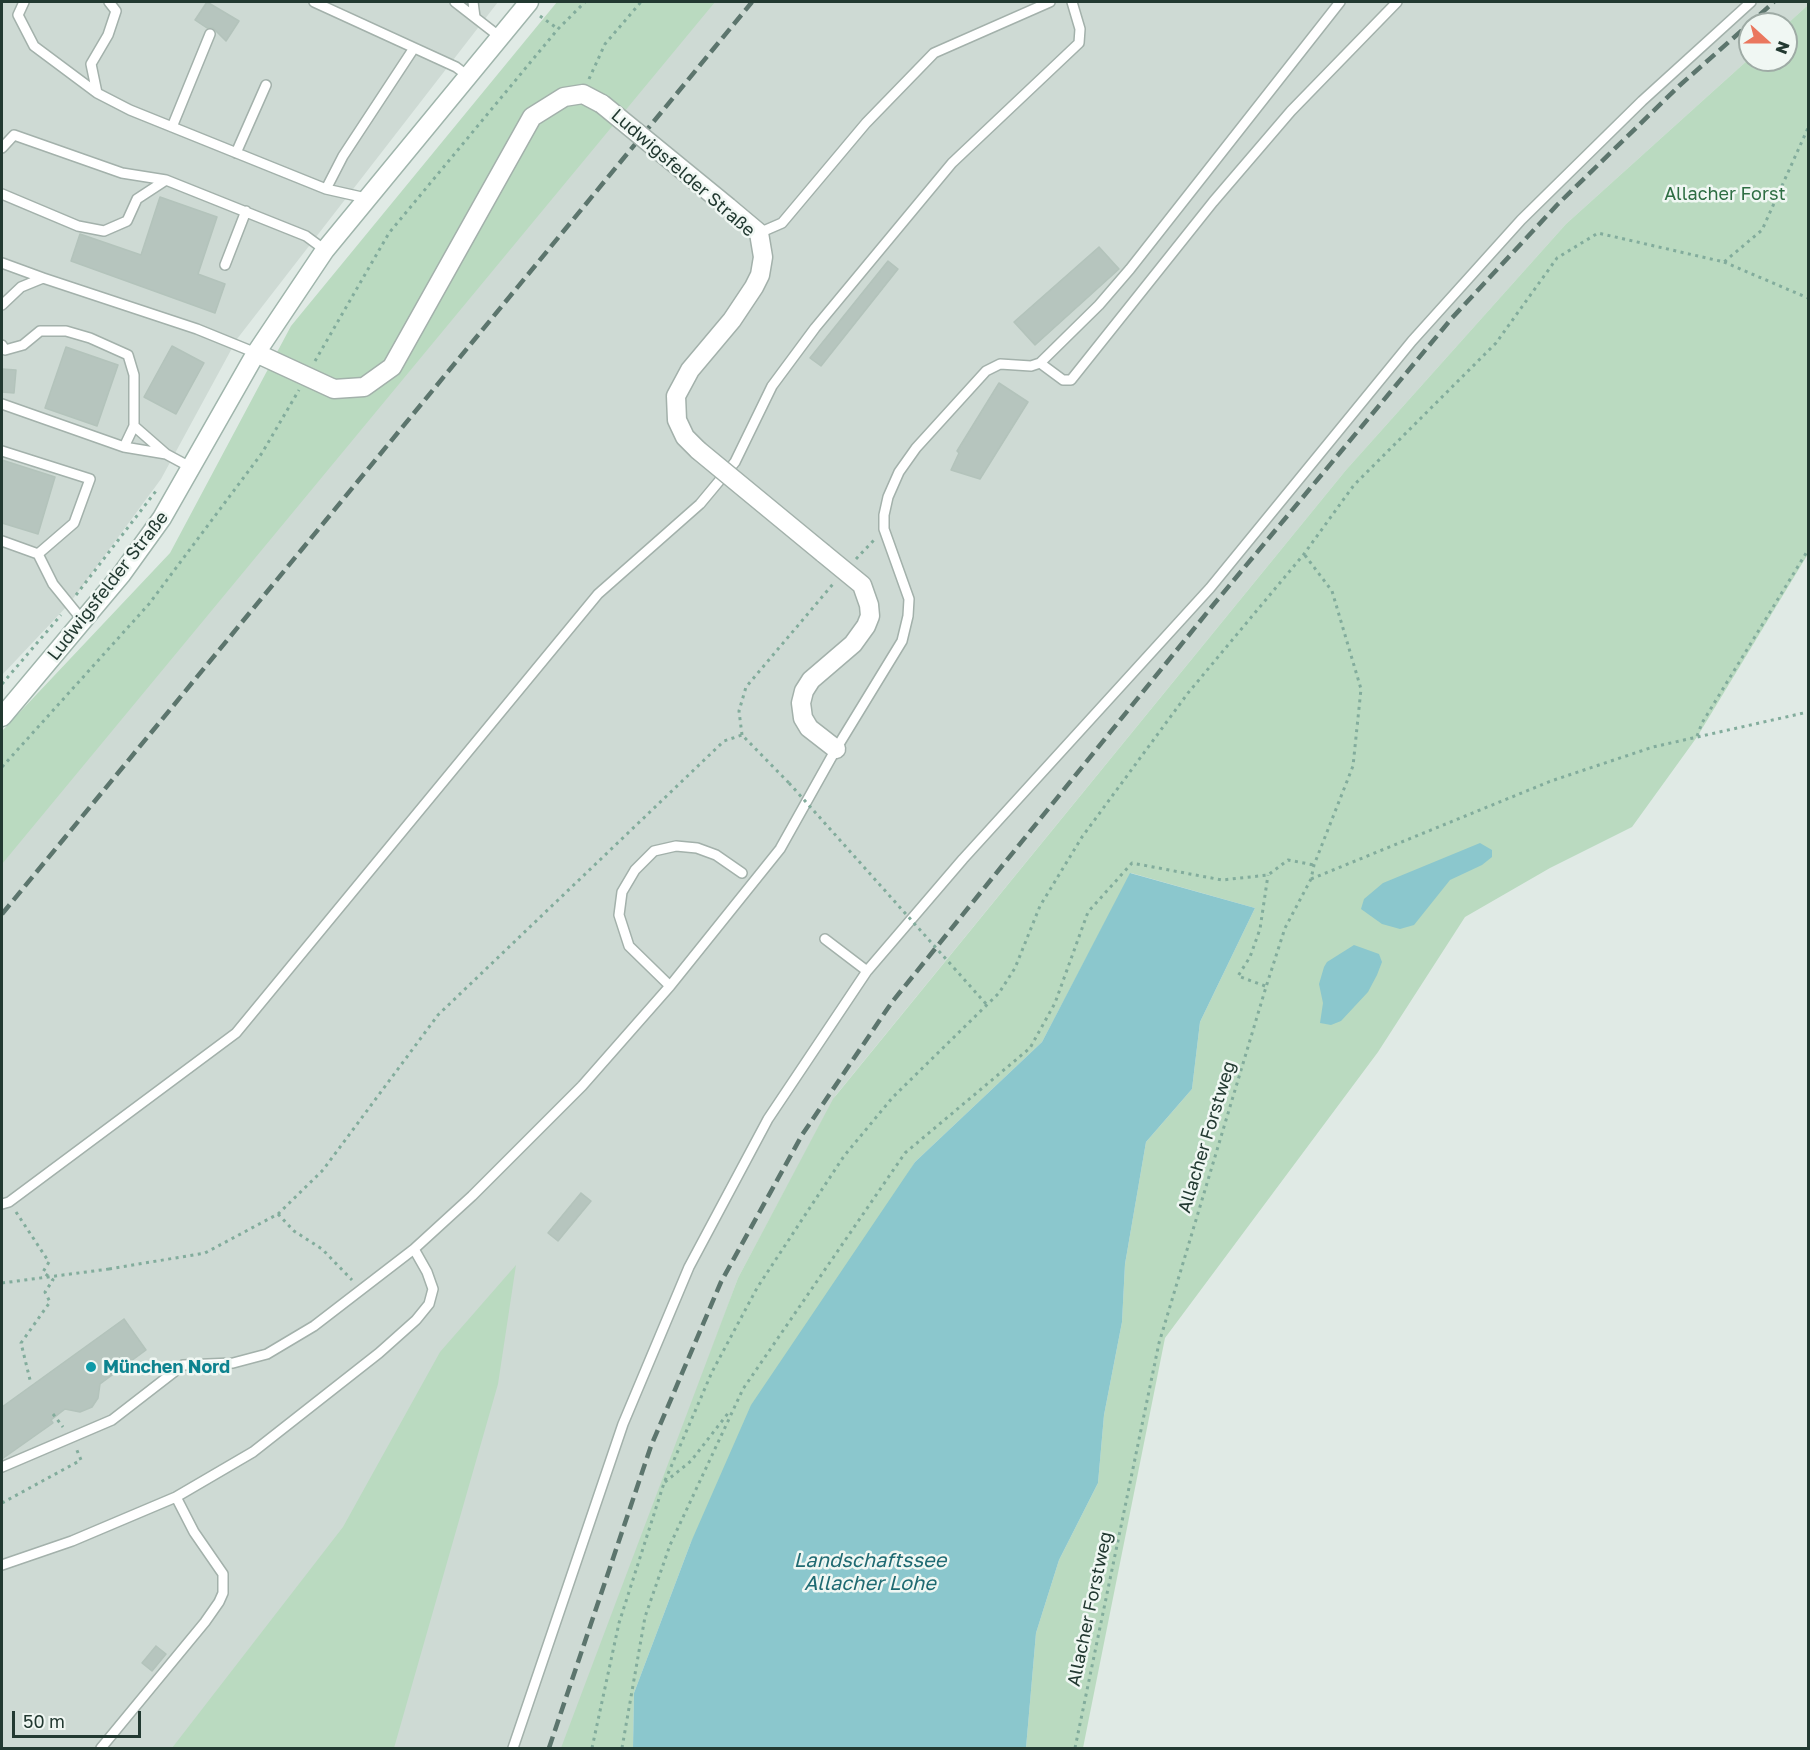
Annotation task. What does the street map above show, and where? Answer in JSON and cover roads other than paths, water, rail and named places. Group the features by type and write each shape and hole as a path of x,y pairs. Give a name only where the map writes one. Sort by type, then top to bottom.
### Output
{"street":[{"name":"Ludwigsfelder Straße","path":"2,717 83,621 162,518 256,353 326,250 366,198 500,37 533,7"},
{"name":"Ludwigsfelder Straße","path":"256,353 334,389 364,387 392,367 532,117 564,96 583,93 602,104 759,233 763,257 760,275 732,320 690,370 676,396 677,420 685,437 698,450 823,553 849,566 862,585 870,616 853,644 811,680 804,691 801,703 802,718 809,728 836,749"}],"lane":[{"path":"24,2 18,15 34,46 97,93 172,127 326,189 366,198"},
{"path":"97,93 91,64 108,34 116,11 109,2"},
{"path":"314,2 456,68 468,76"},
{"path":"455,2 500,37"},
{"path":"473,2 475,17"},
{"path":"759,233 782,223 866,123 934,53 1050,2"},
{"path":"5,1203 236,1033 598,594 700,504 735,462 772,386 815,328 952,163 1079,43 1080,29 1072,2"},
{"path":"2,1467 112,1420 183,1365 233,1363 267,1354 314,1326 414,1249 472,1196 582,1086 670,986 780,849 836,749 902,641 908,616 909,599 884,529 888,497 899,472 915,448 986,371 1000,364 1031,366 1040,363 1099,305 1130,269 1340,2"},
{"path":"1040,363 1063,380 1071,380 1213,202 1291,111 1397,2"},
{"path":"513,1749 623,1424 689,1267 768,1119 867,971 963,859 1210,588 1455,292 1521,220 1642,101 1751,2"},
{"path":"172,127 210,34"},
{"path":"326,189 343,156 414,48"},
{"path":"236,153 266,85"},
{"path":"2,148 14,135 122,173 166,180 306,236 326,250"},
{"path":"2,194 78,226 104,231 127,221 137,199 166,180"},
{"path":"225,266 246,211"},
{"path":"2,263 197,329 256,353"},
{"path":"2,305 21,287 43,278"},
{"path":"2,345 5,350 23,345 40,331 66,331 90,338 128,355 135,375 134,426 124,447"},
{"path":"2,404 124,447 166,454"},
{"path":"134,426 166,454 192,468"},
{"path":"2,451 90,479 74,523 38,554"},
{"path":"2,541 38,554 53,584 83,621"},
{"path":"670,986 628,946 619,915 622,892 635,870 654,851 676,846 697,848 716,855 742,873"},
{"path":"825,939 867,971"},
{"path":"2,1565 72,1541 177,1497 253,1452 416,1320 429,1304 433,1289 428,1272 414,1249"},
{"path":"101,1749 205,1622 223,1593 223,1574 194,1532 177,1497"}],"water":[{"path":"1480,843 1492,850 1492,857 1482,865 1450,880 1414,925 1400,929 1382,924 1361,909 1364,899 1383,883"},
{"name":"Landschaftssee Allacher Lohe","path":"1130,873 1255,908 1200,1022 1192,1089 1146,1142 1125,1264 1122,1322 1104,1415 1098,1483 1059,1560 1036,1633 1026,1748 633,1748 634,1693 691,1542 751,1405 915,1162 1042,1042"},
{"path":"1354,945 1379,954 1382,962 1377,975 1368,992 1341,1021 1331,1025 1320,1023 1323,1003 1319,984 1324,967 1327,962"}],"railway":[{"path":"2,914 752,2"},
{"path":"549,1748 651,1446 721,1282 802,1135 892,1002 1214,604 1452,318 1557,205 1679,86 1774,2"}],"place":[{"name":"München Nord","path":"91,1367"}],"park label":[{"name":"Allacher Forst","path":"1725,194"}]}
